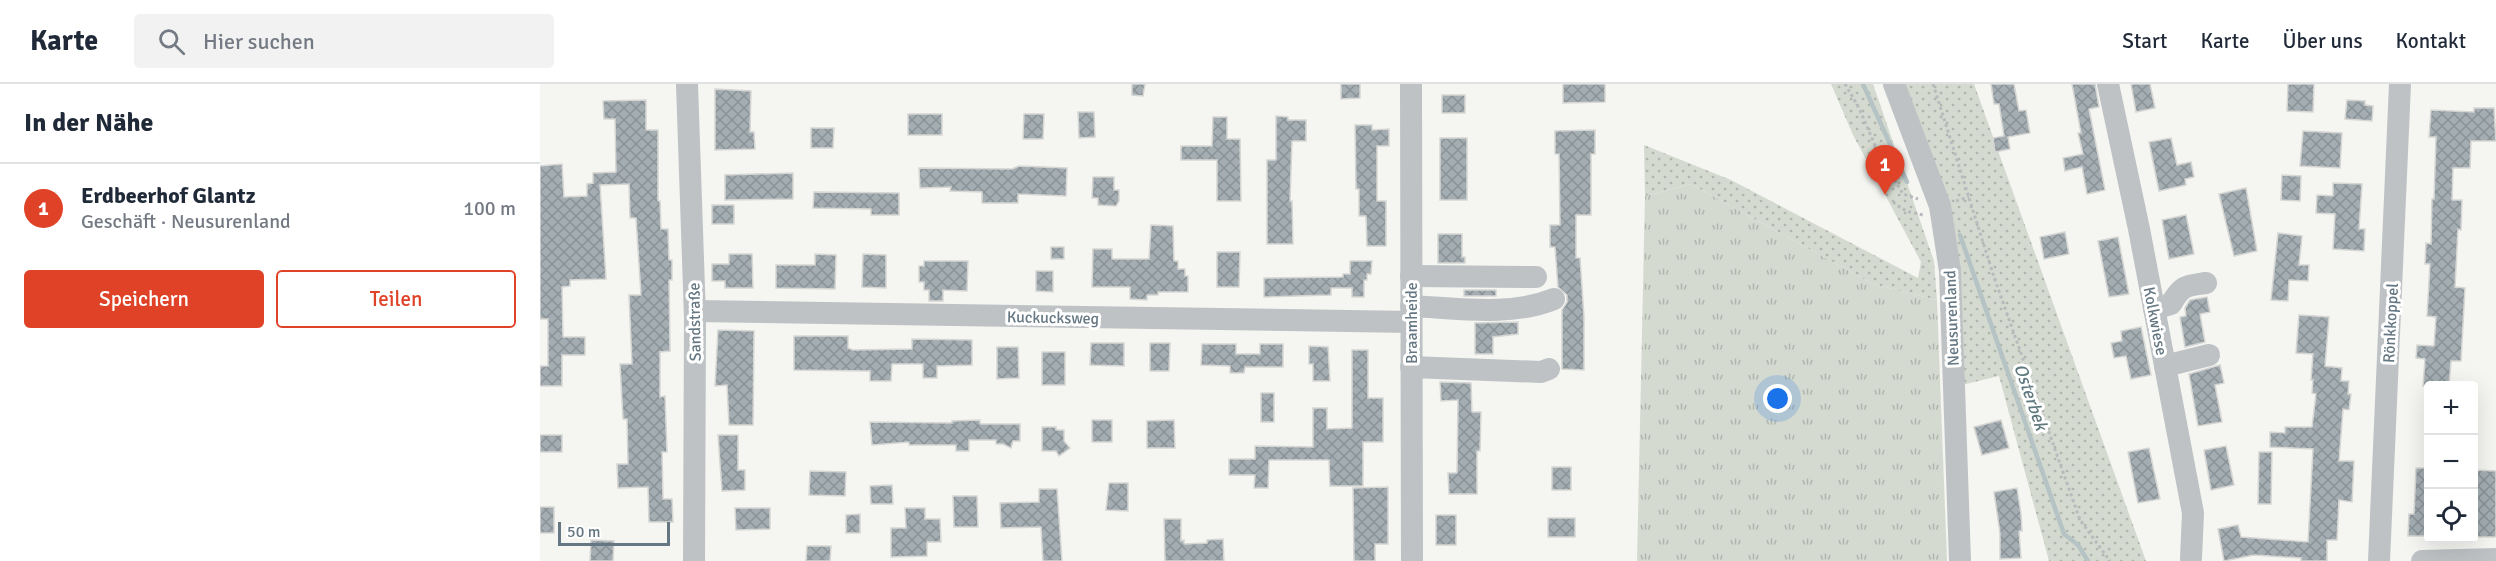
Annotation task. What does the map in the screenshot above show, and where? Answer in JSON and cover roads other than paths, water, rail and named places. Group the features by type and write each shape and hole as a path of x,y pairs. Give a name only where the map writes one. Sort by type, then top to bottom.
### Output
{"street":[{"name":"Sandstraße","path":"687,84 694,311 694,561"},
{"name":"Braamheide","path":"1411,84 1412,561"},
{"name":"Neusurenland","path":"1894,84 1941,213 1950,271 1960,561"},
{"name":"Kolkwiese","path":"2108,84 2193,513 2191,558"},
{"name":"Rönkkoppel","path":"2379,561 2400,84"},
{"path":"1411,276 1536,277"},
{"path":"2154,309 2171,304 2177,292 2185,286 2206,283"},
{"path":"1411,316 1469,309 1529,307 1554,298"},
{"name":"Kuckucksweg","path":"694,311 1411,316"},
{"path":"1411,316 1490,316"},
{"path":"2165,366 2209,355"},
{"path":"1411,367 1540,372 1549,369"},
{"path":"2422,561 2496,560"}],"waterway":[{"name":"Osterbek","path":"1863,84 1907,182"},
{"name":"Osterbek","path":"1960,235 2064,534 2078,545 2088,561"}],"place":[{"name":"Erdbeerhof Glantz","path":"1885,195"}]}
